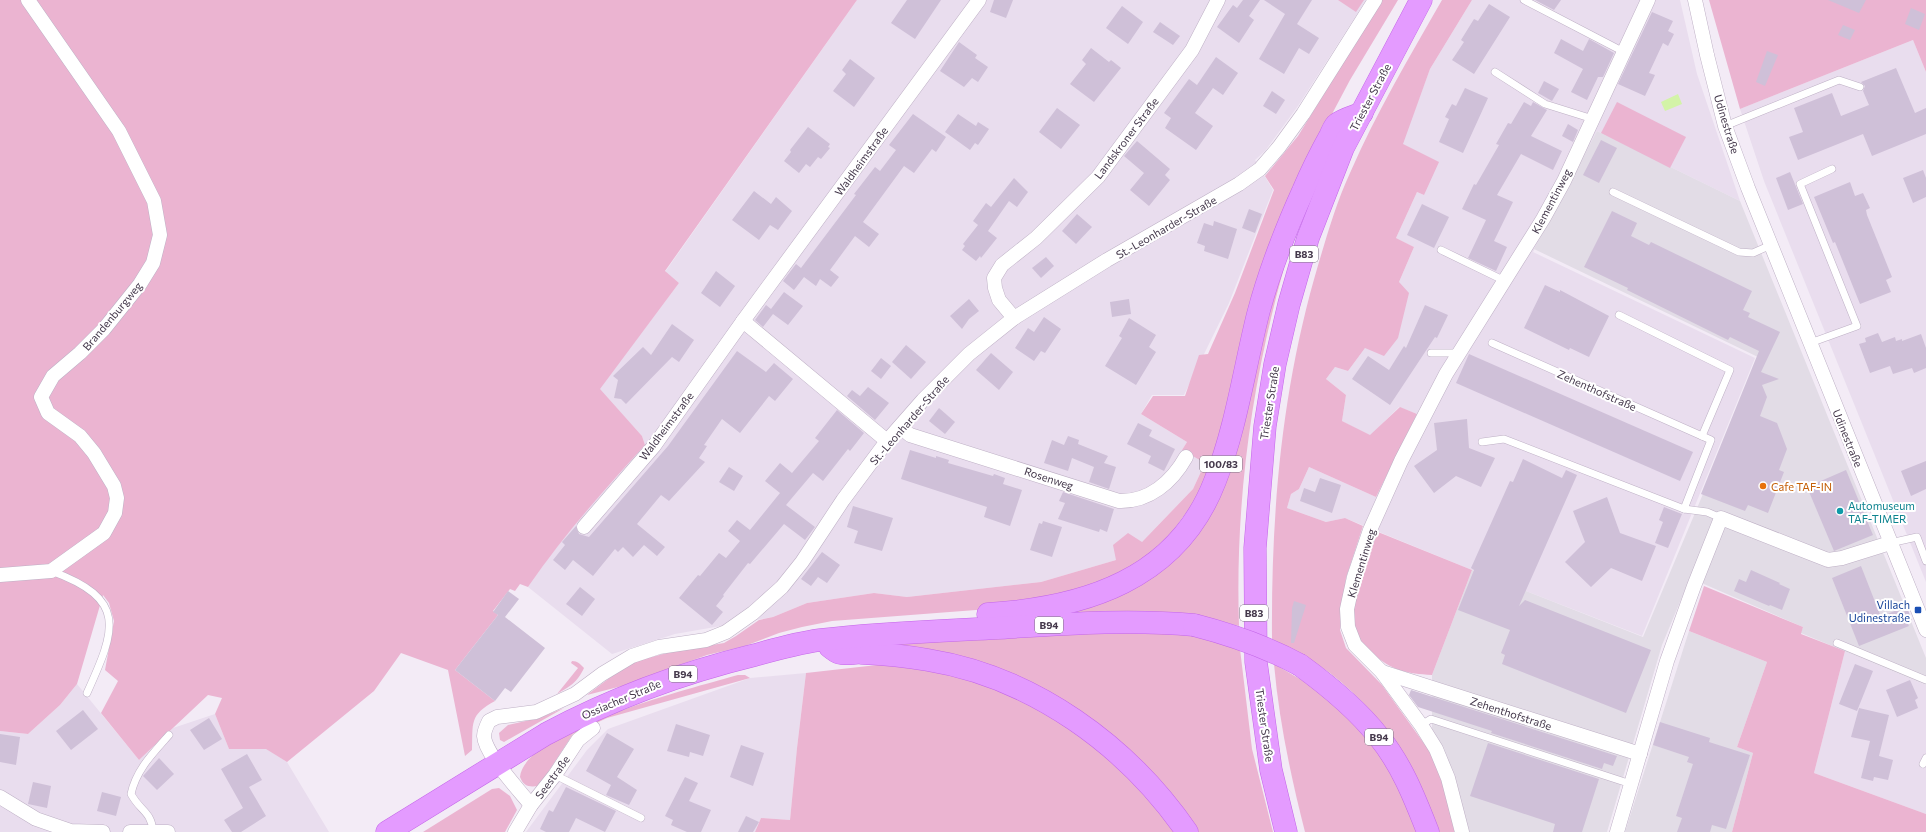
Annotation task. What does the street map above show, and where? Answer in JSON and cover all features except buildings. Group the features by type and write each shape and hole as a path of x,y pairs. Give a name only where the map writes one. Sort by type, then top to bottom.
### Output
{"main road":[{"name":"Triester Straße","path":"1286,832 1271,770 1256,662 1255,548 1265,426 1275,364 1289,304 1308,238 1343,148 1421,0"},
{"name":"100/83","path":"904,633 918,619 1037,609 1071,603 1108,591 1138,574 1165,554 1181,537 1198,515 1214,483 1225,453 1258,313 1273,265 1290,221 1317,161 1337,124 1362,113"},
{"name":"B94","path":"904,633 1119,621 1161,622 1194,625 1248,640 1272,650 1300,665 1325,683 1355,710 1380,737 1401,770 1428,832"},
{"name":"Ossiacher Straße","path":"387,832 572,720 674,676 779,648 819,640 904,633"},
{"path":"819,640 839,654 855,652 900,655 941,662 989,676 1027,693 1073,718 1104,742 1141,776 1187,832"}],"street":[{"name":"Brandenburgweg","path":"28,0 119,131 154,202 160,236 153,263 140,284 104,329 80,353 53,376 41,397 48,413 80,436 94,453 114,486 117,498 115,512 104,532 51,571"},
{"name":"Waldheimstraße","path":"584,527 654,446 743,321 979,0"},
{"name":"Landskroner Straße","path":"1014,318 999,300 994,288 994,278 1002,265 1036,238 1098,177 1192,50 1218,0"},
{"name":"St.-Leonharder-Straße","path":"531,805 498,764 487,745 484,735 489,721 497,717 536,712 575,694 602,674 632,656 659,647 706,640 726,632 754,613 782,587 802,562 843,500 887,442 923,400 969,354 1014,318 1107,260 1239,184 1260,169 1280,147 1303,114 1375,0"},
{"name":"Klementinweg","path":"1462,832 1448,778 1436,749 1421,725 1382,672 1356,645 1348,627 1347,609 1354,577 1370,530 1401,461 1446,374 1543,219 1564,181 1648,0"},
{"name":"Udinestraße","path":"1695,0 1707,55 1726,126 1771,245 1926,630"},
{"path":"743,321 887,442"},
{"name":"Rosenweg","path":"900,427 910,435 1119,500 1133,501 1147,495 1166,483 1179,469 1186,457"},
{"path":"1617,832 1667,661 1694,586 1721,518 1828,560 1842,558 1890,543"},
{"path":"0,575 51,571"},
{"name":"Zehenthofstraße","path":"1382,672 1640,754"},
{"name":"Seestraße","path":"515,832 531,805 555,775 578,740 593,728"},
{"path":"0,797 36,820 71,832 103,832"},
{"path":"130,832 168,832"}],"lane":[{"path":"1524,0 1624,52"},
{"path":"1495,72 1546,104 1593,118"},
{"path":"1726,126 1839,80 1860,87"},
{"path":"1810,343 1857,326 1800,184 1832,170"},
{"path":"1613,192 1739,252 1753,253 1771,245"},
{"path":"1441,250 1505,281"},
{"path":"1619,315 1730,370 1702,436 1711,440 1684,509"},
{"name":"Zehenthofstraße","path":"1492,343 1702,436"},
{"path":"1431,353 1459,353"},
{"path":"1482,442 1504,439 1684,509 1706,512 1721,518"},
{"path":"1890,543 1917,537 1926,560"},
{"path":"51,571 74,579 94,592 104,604 110,621 108,639 100,664 87,693"},
{"path":"1837,643 1926,680"},
{"path":"1421,725 1431,719 1631,784"},
{"path":"153,831 152,819 136,802 131,794 139,773 169,735"},
{"path":"555,775 641,818"}],"shaded area":[{"path":"0,0 857,0 665,271 679,283 600,389 642,436 645,445 584,514 541,568 528,587 520,584 515,591 510,589 493,611 498,615 455,670 495,701 481,711 474,721 472,750 465,756 448,670 401,653 374,691 287,762 266,749 229,749 215,714 222,698 208,695 139,760 101,713 118,681 105,670 114,621 109,603 103,595 77,684 60,705 28,734 0,731"},
{"path":"857,0 1366,0 1298,106 1265,151 1255,160 1273,190 1229,303 1184,395 1152,395 1141,414 1187,442 1182,450 1205,463 1193,489 1142,542 1116,560 1041,582 907,597 874,593 807,603 773,617 675,634 612,654 528,587 551,554 590,506 645,445 642,436 599,389 679,283 665,272"},
{"path":"1338,0 1364,0 1356,12"},
{"path":"1382,0 1398,0 1350,80 1323,131 1205,487 1161,547 1098,588 989,609 832,621 802,627 779,633 745,646 707,655 622,686 587,695 624,667 640,660 671,652 724,643 759,620 773,617 807,603 874,593 907,597 1041,582 1116,560 1113,545 1128,533 1142,542 1193,489 1205,463 1182,450 1187,442 1141,414 1153,396 1185,396 1199,355 1208,354 1235,293 1274,190 1265,176 1298,136"},
{"path":"1442,0 1472,0 1430,69 1403,144 1439,162 1424,195 1417,192 1396,238 1414,247 1399,282 1409,293 1398,338 1384,356 1365,348 1348,371 1335,367 1326,379 1346,395 1342,421 1370,435 1400,407 1417,414 1376,497 1309,467 1299,489 1291,494 1287,508 1326,522 1345,518 1363,526 1346,578 1340,630 1346,648 1382,685 1428,749 1437,765 1459,832 1438,832 1431,809 1410,765 1397,744 1366,706 1330,673 1302,655 1272,639 1274,543 1281,448 1296,355 1306,308 1329,228 1345,184 1382,107"},
{"path":"1472,0 1680,0 1697,74 1740,201 1597,131 1533,252 1755,358 1642,636 1472,570 1345,518 1326,522 1287,508 1291,494 1299,489 1309,467 1376,497 1417,414 1399,407 1370,436 1342,421 1346,395 1326,379 1335,367 1348,371 1365,348 1399,282 1414,247 1396,238 1417,192 1424,195 1402,144 1430,69"},
{"path":"1709,0 1926,0 1926,72 1913,40 1740,109"},
{"path":"1913,40 1926,72 1926,582 1764,181 1740,109"},
{"path":"1678,94 1682,104 1665,111 1661,102"},
{"path":"1617,102 1686,137 1670,168 1601,133"},
{"path":"1597,131 1740,201 1926,658 1926,685 1801,633 1803,627 1690,578 1662,645 1607,832 1467,832 1432,731 1432,675 1472,570 1643,637 1760,358 1534,249"},
{"path":"1282,264 1284,268 1262,356 1248,445 1240,535 1238,580 1239,626 1212,619 1074,613 1077,609 1193,533"},
{"path":"1378,532 1472,570 1432,675 1395,669 1375,656 1363,643 1356,629 1354,613 1356,597 1365,563"},
{"path":"1704,586 1803,627 1801,634 1845,651 1814,773 1926,814 1926,832 1732,832 1753,753 1737,747 1767,662 1689,631"},
{"path":"1689,631 1767,662 1737,747 1753,753 1732,832 1625,832"},
{"path":"1086,632 1172,632 1220,642 1240,649 1252,749 1273,832 1195,832 1108,737 897,645 899,643"},
{"path":"1845,651 1926,685 1926,814 1814,773"},
{"path":"572,661 577,662 584,668 576,681 557,694 578,668 571,663"},
{"path":"1274,664 1305,682 1338,707 1357,727 1387,765 1419,832 1305,832 1286,749"},
{"path":"877,665 925,665 1003,687 1110,755 1177,832 755,832 761,818 790,820 806,673"},
{"path":"806,673 790,820 761,818 755,832 526,832 587,750 608,729 750,678"},
{"path":"738,675 745,675 750,678 607,718 573,734 539,786 527,786 523,783 520,777 529,760 550,743 580,727 652,700"},
{"path":"77,684 139,760 173,728 215,714 229,749 267,749 287,762 329,832 0,832 0,731 28,734 60,705"},
{"path":"564,708 504,742 500,740 499,733 508,725 539,718"},
{"path":"499,788 510,796 517,810 505,832 423,832 492,789"}],"place":[{"name":"Cafe TAF-IN","path":"1763,486"},
{"name":"Automuseum TAF-TIMER","path":"1840,511"},
{"name":"Villach Udinestraße","path":"1918,610"}]}
